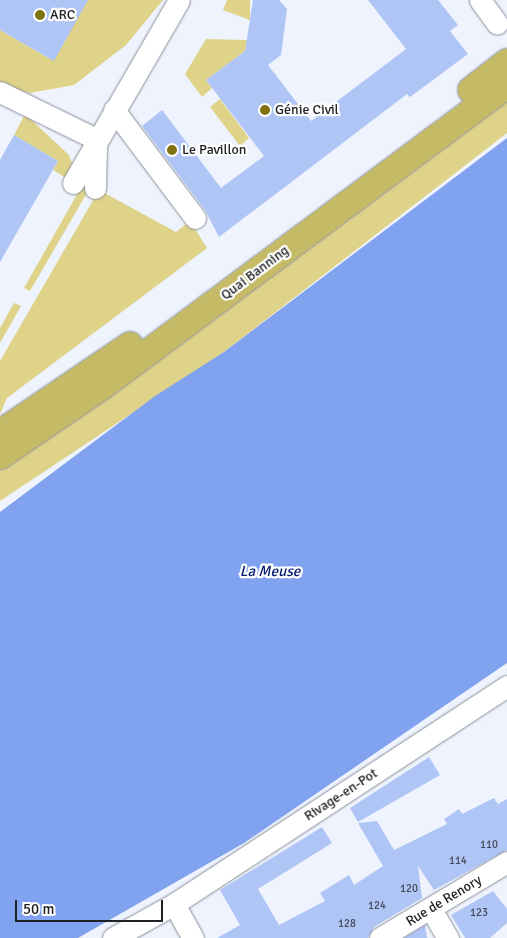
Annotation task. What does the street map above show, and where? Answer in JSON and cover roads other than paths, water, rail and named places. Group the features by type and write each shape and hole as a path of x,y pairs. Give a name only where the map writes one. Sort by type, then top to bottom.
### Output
{"main road":[{"name":"Quai Banning","path":"0,433 134,343 507,62"},
{"name":"Quai Banning","path":"0,456 112,379 507,85"}],"street":[{"path":"73,183 96,139 179,0"},
{"path":"480,0 497,23"},
{"path":"0,92 96,139"},
{"path":"114,110 195,218"},
{"path":"95,188 96,139"},
{"name":"Rivage-en-Pot","path":"113,938 174,904 507,686"},
{"name":"Rue de Renory","path":"380,938 431,910 507,862"},
{"path":"174,904 193,938"},
{"path":"431,910 448,938"}],"water":[{"name":"La Meuse","path":"507,138 507,663 244,843 78,938 0,938 0,512 155,396 224,352"}],"place":[{"name":"ARC","path":"40,15"},
{"name":"Génie Civil","path":"265,110"},
{"name":"Le Pavillon","path":"172,150"}]}
